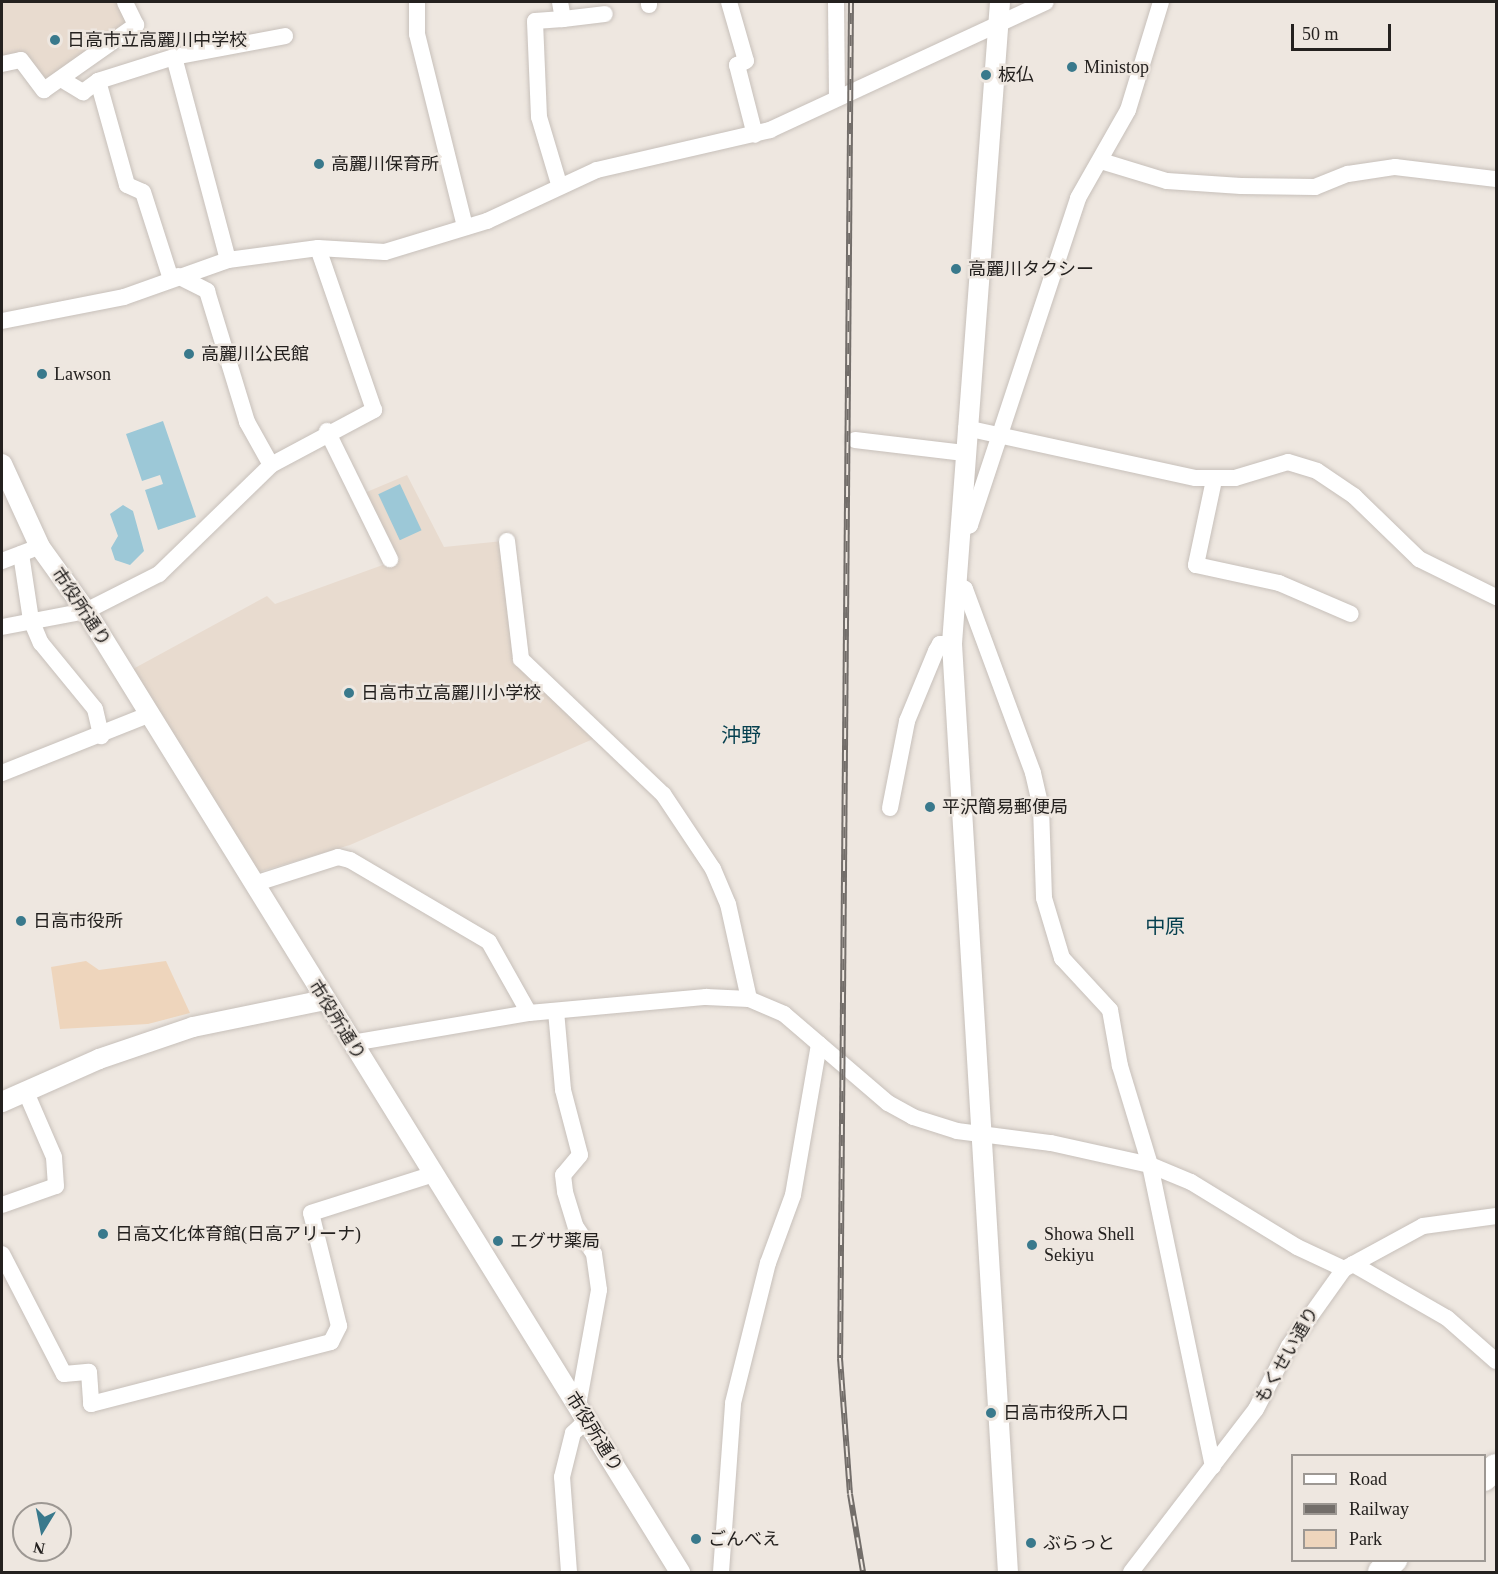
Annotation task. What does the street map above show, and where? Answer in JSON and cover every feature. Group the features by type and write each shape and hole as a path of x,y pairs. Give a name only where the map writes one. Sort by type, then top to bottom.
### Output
{"street":[{"path":"2,64 21,60 44,90 136,25 125,2"},
{"path":"417,2 417,34 465,227"},
{"path":"561,2 563,19"},
{"path":"729,2 746,61 737,65 755,135"},
{"path":"836,2 837,97"},
{"path":"1000,2 964,453 952,644 1008,1572"},
{"path":"2,321 124,297 228,260 318,248 385,252 465,227 559,184 662,153 755,135 1046,2"},
{"path":"959,530 970,525 1078,198 1128,110 1161,2"},
{"path":"559,184 539,117 536,21 605,14"},
{"path":"61,79 83,92 98,81 174,57 285,36"},
{"path":"174,57 228,260"},
{"path":"98,81 128,185 143,192 175,278 207,291 248,422 271,465"},
{"path":"1101,161 1167,181 1241,186 1315,187 1348,174 1395,167 1497,179"},
{"path":"2,627 86,611 159,574 271,465 327,431 374,410 318,248"},
{"path":"966,428 1214,480 1288,462 1317,471 1354,496 1419,559 1497,597"},
{"path":"327,431 390,559"},
{"path":"855,440 964,453"},
{"name":"市役所通り","path":"2,464 40,547 86,611 431,1175 680,1572"},
{"path":"1214,480 1196,565 1279,583 1351,614"},
{"path":"507,541 522,659 663,794 724,895 749,999"},
{"path":"2,561 40,547"},
{"path":"21,554 31,620 41,643 95,709 101,736"},
{"path":"956,584 965,589 1033,773 1041,807 1044,898 1062,958 1110,1010 1120,1066 1150,1165 1213,1466"},
{"path":"890,808 907,721 940,644 952,644"},
{"path":"2,774 101,736 150,714"},
{"path":"254,884 338,857 350,860 489,942 529,1013"},
{"path":"352,1043 529,1013 706,997 749,999 783,1014 913,1117 957,1131 983,1131 1150,1165 1191,1182 1297,1247 1348,1266 1447,1318 1497,1361"},
{"path":"2,1102 25,1090 193,1027 325,1000"},
{"path":"556,1011 563,1090 580,1155 563,1174 565,1192 576,1227 594,1254 599,1290 582,1413 570,1438 562,1477 569,1572"},
{"path":"721,1572 733,1403 768,1263 793,1195 819,1044"},
{"path":"2,1206 56,1186 54,1156 25,1090"},
{"path":"2,1254 64,1374 89,1372 92,1404 331,1342 339,1326 310,1213 431,1175"},
{"name":"もくせい通り","path":"1131,1572 1213,1466 1348,1266 1423,1226 1497,1216"}],"shaded area":[{"name":"日高市立高麗川中学校","path":"2,2 121,2 129,26 48,83 2,59"},
{"name":"日高市立高麗川小学校","path":"407,475 444,547 503,541 518,660 600,736 350,845 258,872 133,669 267,596 275,604 391,562 362,494"}],"green space":[{"path":"86,961 99,970 166,961 190,1013 148,1024 60,1029 51,967"}],"water":[{"path":"163,421 196,517 158,530 145,490 163,484 160,475 142,481 126,434"},
{"path":"400,484 422,530 400,540 378,494"},
{"path":"123,505 133,511 144,551 130,565 115,560 111,548 118,536 110,514"}],"railway":[{"path":"851,2 840,1358 850,1494 863,1572"}],"place":[{"name":"日高市立高麗川中学校","path":"55,40"},
{"name":"Ministop","path":"1072,67"},
{"name":"板仏","path":"986,75"},
{"name":"高麗川保育所","path":"319,164"},
{"name":"高麗川タクシー","path":"956,269"},
{"name":"高麗川公民館","path":"189,354"},
{"name":"Lawson","path":"42,374"},
{"name":"日高市立高麗川小学校","path":"349,693"},
{"name":"平沢簡易郵便局","path":"930,807"},
{"name":"日高市役所","path":"21,921"},
{"name":"日高文化体育館(日高アリーナ)","path":"103,1234"},
{"name":"エグサ薬局","path":"498,1241"},
{"name":"Showa Shell Sekiyu","path":"1032,1245"},
{"name":"日高市役所入口","path":"991,1413"},
{"name":"ごんべえ","path":"696,1539"},
{"name":"ぶらっと","path":"1031,1543"}],"district":[{"name":"沖野","path":"741,735"},
{"name":"中原","path":"1165,926"}]}
